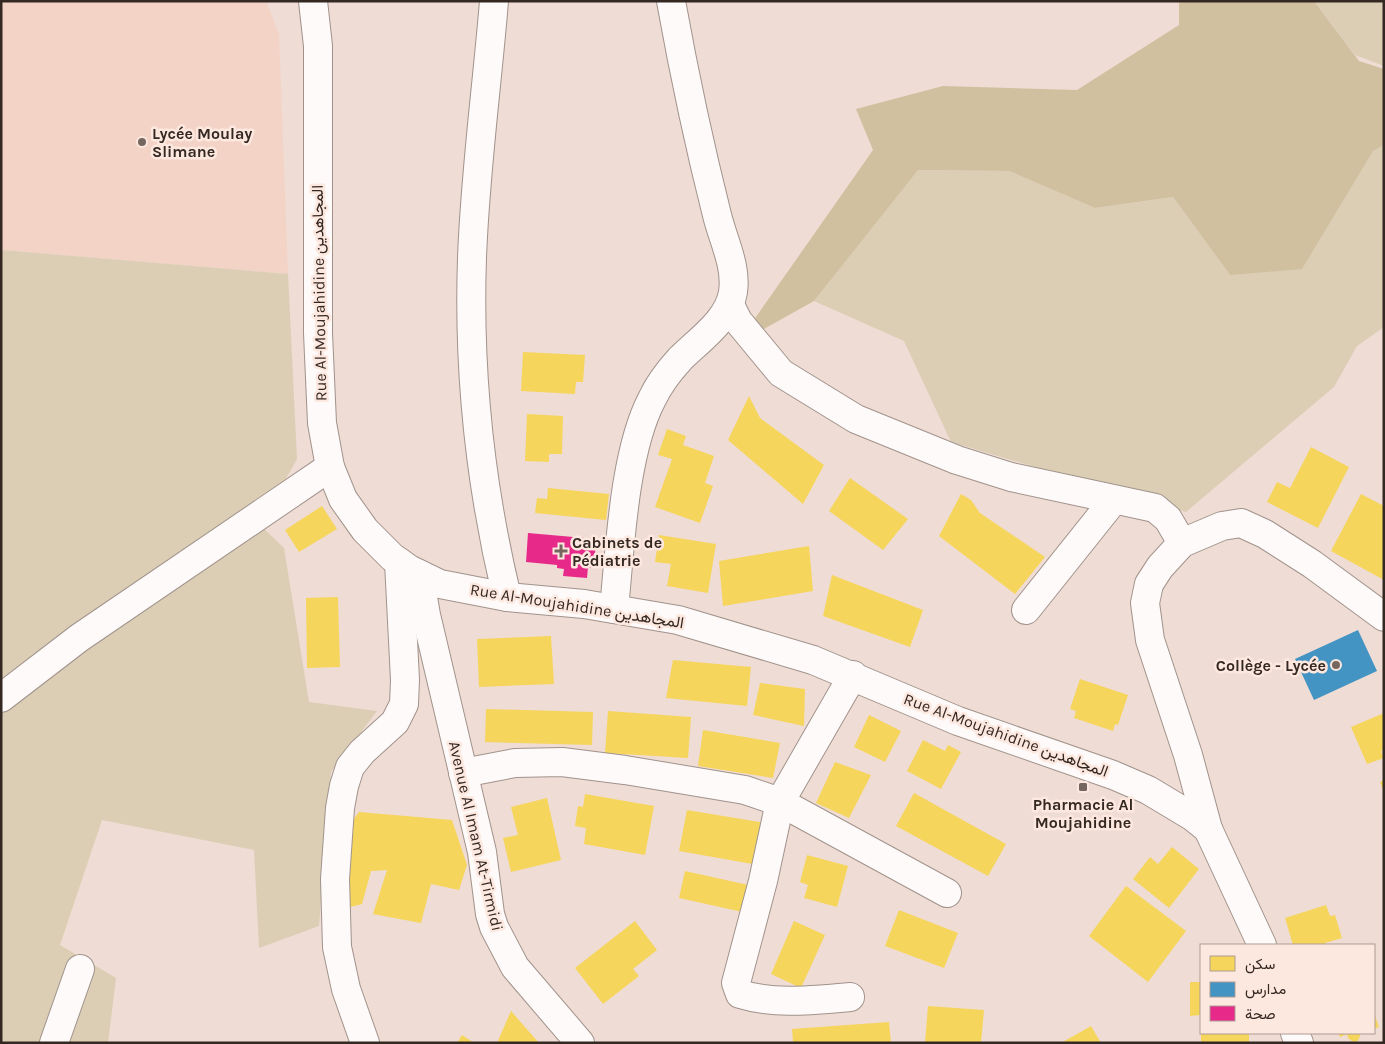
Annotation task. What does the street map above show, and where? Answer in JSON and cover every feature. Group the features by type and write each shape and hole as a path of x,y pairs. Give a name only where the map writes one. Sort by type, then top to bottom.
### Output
{"street":[{"name":"Rue Al-Moujahidine المجاهدين","path":"313,1 319,73 319,388 330,467 343,499 359,522 409,568 440,584 507,597 584,604 678,620 813,660 853,675 958,721 1113,775 1148,790 1193,817 1208,829 1262,944"},
{"path":"494,1 474,221 471,327 476,430 481,468 507,597"},
{"path":"614,610 626,496 638,440 651,400 670,371 719,320 730,305 734,279 698,136 671,1"},
{"path":"730,305 738,321 781,373 856,420 957,460 1011,477 1113,501 1155,508 1168,519 1182,543"},
{"path":"1,698 79,638 330,467"},
{"path":"1026,610 1113,501"},
{"path":"1208,829 1188,755 1150,640 1145,613 1147,590 1152,577 1182,543 1222,526 1237,522 1247,525 1312,564 1384,617"},
{"path":"360,1039 341,972 336,941 335,879 340,808 350,768 362,752 395,722 404,704 409,568"},
{"name":"Avenue Al Imam At-Tirmidi","path":"409,568 426,615 484,860 490,914 500,939 515,967 580,1043"},
{"path":"850,997 777,1000 740,994 736,988 739,966 763,881 780,802 853,675"},
{"path":"463,773 533,762 583,764 745,790 780,802 947,893"},
{"path":"54,1043 80,969"}],"shaded area":[{"name":"Lycée Moulay Slimane","path":"1,1 266,1 279,34 288,274 1,250"},
{"path":"1179,1 1314,1 1359,61 1384,69 1384,145 1373,151 1302,269 1230,275 1173,197 1095,208 1009,171 918,170 814,301 737,344 873,150 856,109 943,86 1077,90 1179,25"},
{"path":"1314,1 1384,1 1384,66 1355,55"},
{"path":"1384,145 1384,327 1357,346 1334,387 1186,512 951,442 904,341 814,301 917,170 1009,171 1095,208 1173,197 1230,275 1373,151"},
{"path":"1,250 288,274 297,459 260,525 284,548 309,702 377,711 331,772 319,926 259,948 254,850 102,820 60,945 116,978 108,1043 1,1043"}],"building: سكن":[{"path":"523,352 585,355 583,382 576,382 575,394 521,391"},
{"path":"749,396 760,418 824,465 803,504 728,440"},
{"path":"527,414 563,416 562,454 549,454 549,462 525,461"},
{"path":"667,429 686,436 683,445 714,456 705,483 713,486 700,523 655,507 672,459 658,455"},
{"path":"1311,447 1349,467 1318,528 1267,502 1277,482 1290,488"},
{"path":"850,478 908,519 883,550 829,511"},
{"path":"548,488 609,494 606,520 535,513 537,498 547,499"},
{"path":"961,494 971,500 980,513 1045,557 1015,594 939,536"},
{"path":"1361,494 1384,506 1384,580 1331,551"},
{"path":"322,506 337,529 299,552 285,530"},
{"path":"659,535 716,544 708,593 667,586 671,564 655,562"},
{"path":"809,546 813,591 723,606 719,561"},
{"path":"832,575 923,610 910,647 823,616"},
{"path":"338,597 340,667 307,668 306,598"},
{"path":"551,636 554,684 479,687 477,639"},
{"path":"673,660 751,667 747,706 666,698"},
{"path":"1080,679 1128,695 1118,725 1115,724 1113,731 1074,718 1076,711 1070,709"},
{"path":"760,683 805,689 804,726 753,715"},
{"path":"486,709 593,712 592,745 485,742"},
{"path":"608,711 691,717 688,758 605,753"},
{"path":"1384,713 1384,750 1381,751 1384,758 1367,764 1351,727"},
{"path":"869,715 901,731 885,762 854,747"},
{"path":"703,730 780,743 773,778 698,766"},
{"path":"923,740 945,751 948,745 961,752 941,789 907,771"},
{"path":"835,762 871,775 849,818 816,803"},
{"path":"1384,780 1384,792 1380,782"},
{"path":"914,793 1006,844 988,876 896,826"},
{"path":"585,794 654,806 645,855 584,844 586,828 575,826 578,806 583,807"},
{"path":"547,798 561,860 511,872 503,838 518,835 511,807"},
{"path":"687,810 765,823 758,865 679,851"},
{"path":"359,812 452,820 467,865 459,890 431,884 421,923 373,914 387,870 371,871 362,904 339,910 347,828"},
{"path":"1172,847 1199,869 1169,908 1133,879 1150,857 1158,864"},
{"path":"807,855 848,866 837,907 804,898 808,885 800,882"},
{"path":"685,871 753,886 747,913 679,898"},
{"path":"1126,886 1186,931 1148,982 1089,936"},
{"path":"1326,905 1330,916 1335,915 1342,938 1326,944 1293,944 1285,918"},
{"path":"899,910 958,933 944,968 885,946"},
{"path":"635,921 657,950 633,969 639,976 603,1004 575,968"},
{"path":"794,921 825,935 801,988 771,974"},
{"path":"1190,982 1200,982 1200,1015 1190,1016"},
{"path":"928,1006 984,1010 981,1043 925,1043"},
{"path":"511,1011 539,1043 497,1043"},
{"path":"1375,1016 1379,1027 1375,1029"},
{"path":"889,1022 891,1043 793,1043 792,1029"},
{"path":"1091,1026 1101,1043 1061,1043"},
{"path":"1201,1034 1249,1034 1249,1043 1201,1043"},
{"path":"1347,1034 1361,1034 1358,1041 1353,1042 1348,1038"},
{"path":"462,1035 474,1043 457,1043"}],"building: مدارس":[{"name":"Collège - Lycée","path":"1358,630 1377,671 1314,700 1295,659"}],"building: صحة":[{"name":"Cabinets de Pédiatrie","path":"528,533 596,539 594,568 588,567 587,578 563,576 564,569 557,568 557,565 526,562"}],"place":[{"name":"Lycée Moulay Slimane","path":"142,142"},
{"name":"Cabinets de Pédiatrie","path":"561,551"},
{"name":"Collège - Lycée","path":"1336,665"},
{"name":"Pharmacie Al Moujahidine","path":"1083,787"}]}
